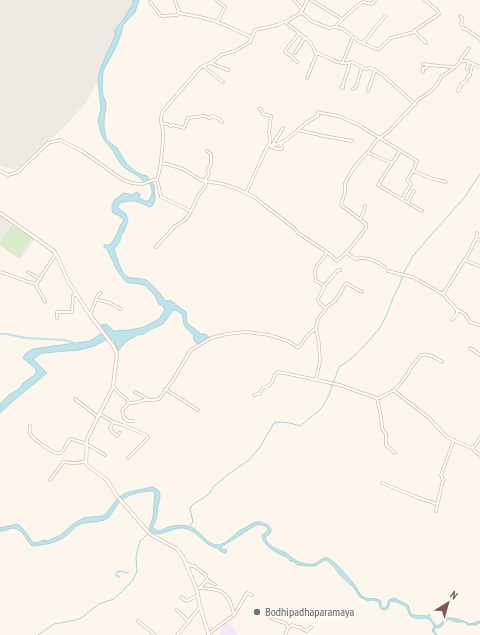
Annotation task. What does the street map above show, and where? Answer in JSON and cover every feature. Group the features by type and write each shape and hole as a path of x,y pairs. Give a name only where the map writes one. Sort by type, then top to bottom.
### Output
{"main road":[{"path":"0,213 54,251 68,282 114,347 117,354 114,386 87,440 86,463 107,480 117,496 150,534 177,549 183,557 198,589 200,607 208,634"}],"street":[{"path":"175,0 180,13"},
{"path":"216,0 225,7 216,22"},
{"path":"294,0 302,10"},
{"path":"192,211 161,197 157,179 161,163 163,133 161,118 163,110 203,66 214,61 221,55 235,51 250,42 255,30 286,22 300,14 307,0"},
{"path":"311,0 342,18"},
{"path":"335,27 342,18 362,2 372,4 375,0"},
{"path":"300,12 312,21 323,26 329,28 343,28 363,43 379,49 391,38 414,32 438,14 438,11 425,0"},
{"path":"150,2 162,16 177,15 180,13 195,16 216,22 253,37"},
{"path":"363,43 385,16"},
{"path":"460,16 463,20 461,25 464,29 480,39"},
{"path":"286,22 311,43 315,52 335,62 352,62 366,69 370,68 375,70 384,76 415,104"},
{"path":"297,62 285,52 286,48 299,32"},
{"path":"414,32 426,43"},
{"path":"295,53 304,37"},
{"path":"343,62 353,37"},
{"path":"161,163 183,169 199,179 238,189 254,197 294,228 298,233 337,260 346,253 366,228 366,224 341,205 345,192 345,183 348,176 376,141 389,131 419,99 430,92 441,77 461,61 469,48"},
{"path":"307,78 317,53"},
{"path":"461,61 480,66"},
{"path":"467,69 468,62"},
{"path":"210,63 228,70"},
{"path":"342,87 343,88 350,63"},
{"path":"423,64 455,67"},
{"path":"458,91 462,83 466,81 468,76 470,76 473,64"},
{"path":"423,72 423,68 426,68 427,65"},
{"path":"203,66 223,82"},
{"path":"353,89 356,87 362,67"},
{"path":"368,91 375,70"},
{"path":"258,109 260,109 263,114 271,116 269,134 270,145"},
{"path":"270,145 278,144 292,136 312,118 318,116 318,112 345,118 348,121 360,125 400,151 418,160 413,171 406,180 411,184 402,199"},
{"path":"161,123 184,128 188,118 204,116 210,118 212,116 222,122"},
{"path":"246,193 267,147 275,141 282,128"},
{"path":"298,130 352,142"},
{"path":"0,171 8,175 18,172 48,143 60,140 82,151 123,180 142,184 157,179"},
{"path":"270,145 271,147 281,149 281,143 284,140"},
{"path":"156,247 174,227 186,219 192,211 198,196 205,187 209,173 208,170 211,164 211,154 207,151"},
{"path":"400,151 378,185 422,211"},
{"path":"368,152 392,163"},
{"path":"413,171 433,179 446,182"},
{"path":"407,202 414,191"},
{"path":"360,219 366,206"},
{"path":"443,294 472,248 477,232"},
{"path":"476,239 480,240"},
{"path":"323,286 316,281 315,272 316,268 327,252"},
{"path":"346,253 357,259 360,258 375,261 385,267"},
{"path":"36,284 56,254"},
{"path":"464,260 480,266"},
{"path":"325,308 318,299 323,286 326,285 336,271 340,270"},
{"path":"388,271 418,280 443,294 457,310 465,314 470,322 480,325"},
{"path":"0,277 1,272 26,282 36,284"},
{"path":"28,272 40,279"},
{"path":"316,380 320,361 316,328 318,319 326,309 325,308 335,301 346,283 362,292"},
{"path":"36,284 45,302"},
{"path":"90,314 98,295 101,293"},
{"path":"56,318 57,312 72,312 73,296 76,294"},
{"path":"96,300 106,301 121,309"},
{"path":"452,320 457,314 457,310"},
{"path":"133,421 128,421 124,418 122,410 129,403 132,404 145,400 159,399 192,350 211,338 227,334 246,332 269,335 288,341 299,347 309,334 316,328"},
{"path":"470,348 480,355"},
{"path":"254,395 259,394 263,388 268,386 272,382 275,374 278,372 333,384 380,398 393,390 406,376 421,355 430,355 442,362"},
{"path":"114,386 115,390 128,399 129,403"},
{"path":"165,389 198,410"},
{"path":"393,390 429,418 444,435 473,448 474,451 480,455"},
{"path":"135,392 148,400"},
{"path":"377,398 382,428 386,434 386,445 395,453"},
{"path":"75,400 99,416 123,425 148,438 128,458"},
{"path":"113,422 110,429 117,436 120,432"},
{"path":"30,426 30,434 44,446 57,453 62,452 70,439 86,443 105,455"},
{"path":"473,448 480,438"},
{"path":"436,511 443,480 441,475 454,440"},
{"path":"50,480 63,462 74,463 86,461"},
{"path":"382,483 437,504"},
{"path":"186,564 194,566 206,575 207,580 215,585"},
{"path":"198,589 207,580"},
{"path":"198,589 212,589 224,593 233,607 234,615"},
{"path":"208,634 234,615 247,593 252,596"},
{"path":"181,597 187,601 198,595"},
{"path":"177,635 185,628 200,607"},
{"path":"177,610 189,622"},
{"path":"266,614 275,620 285,623 289,628"},
{"path":"138,621 155,635"},
{"path":"285,635 288,628 292,625 307,631 311,627"}],"shaded area":[{"path":"0,0 132,0 131,11 119,25 98,80 87,101 67,124 17,170 0,166"},
{"path":"0,214 35,239 20,259 0,245"},
{"path":"228,623 233,627 237,635 220,635 222,628"}],"green space":[{"path":"12,225 32,237 19,258 0,245 0,242"}],"water":[{"path":"133,0 139,0 135,12 123,25 115,49 103,71 102,87 106,104 104,128 106,139 117,148 126,163 136,172 147,176 154,185 155,198 153,205 149,207 135,201 120,203 118,208 126,214 128,221 121,235 120,241 114,249 120,266 127,277 146,280 165,301 170,300 186,312 187,323 201,334 205,334 209,337 198,344 195,342 193,337 194,335 183,322 183,315 176,310 173,310 163,324 142,335 140,334 133,337 118,351 114,341 110,338 94,346 79,350 42,353 33,359 47,373 0,413 0,404 8,396 20,388 23,383 36,374 36,369 23,358 26,353 33,349 90,341 105,331 101,325 106,324 114,331 144,327 159,319 165,310 145,285 126,282 117,270 107,249 104,247 104,245 110,245 124,220 113,213 112,206 116,199 124,193 132,195 137,192 141,195 138,197 148,201 151,198 152,193 150,184 143,181 140,177 126,169 120,163 101,134 98,121 101,108 98,82 99,73 115,36 115,30 125,17 133,3"},
{"path":"152,487 158,490 160,497 157,516 153,528 158,531 173,526 182,525 192,527 206,540 218,545 224,543 253,523 262,522 271,529 270,534 265,537 268,543 273,547 304,564 313,564 324,558 328,558 345,573 363,597 381,601 381,606 383,608 387,606 389,600 394,598 408,605 410,613 413,615 428,616 431,614 429,617 437,626 441,624 445,618 454,618 465,622 456,622 449,619 441,627 435,628 434,631 436,635 432,632 434,626 429,619 412,617 406,607 401,604 391,601 386,610 381,609 378,601 368,601 360,597 354,588 327,560 315,566 298,565 274,551 262,538 262,535 267,532 268,529 266,526 256,525 221,547 221,549 227,550 225,554 218,548 209,545 193,531 188,529 179,528 158,534 154,533 150,531 155,494 153,491 138,493 125,498 117,505 111,515 105,520 78,525 63,538 50,543 32,546 19,530 13,528 0,531 0,528 17,524 27,534 32,542 36,543 44,540 47,541 61,535 83,518 103,516 117,499 124,494"},
{"path":"480,621 480,623 468,625 465,622 469,624"}],"waterway":[{"path":"190,526 193,522 190,509 192,505 209,494 214,486 249,460 260,447 274,423 281,422 300,426 320,410 329,395 339,367 352,358 379,329 387,314 403,274 413,256 464,198 480,174"},
{"path":"0,334 26,338 64,340 79,344"},
{"path":"38,635 54,624 81,618 99,604 114,599 133,580 137,571 136,558 140,541 149,533"},
{"path":"119,577 116,575 117,572 120,571 128,573"}],"place":[{"name":"Bodhipadhaparamaya","path":"257,612"}]}
